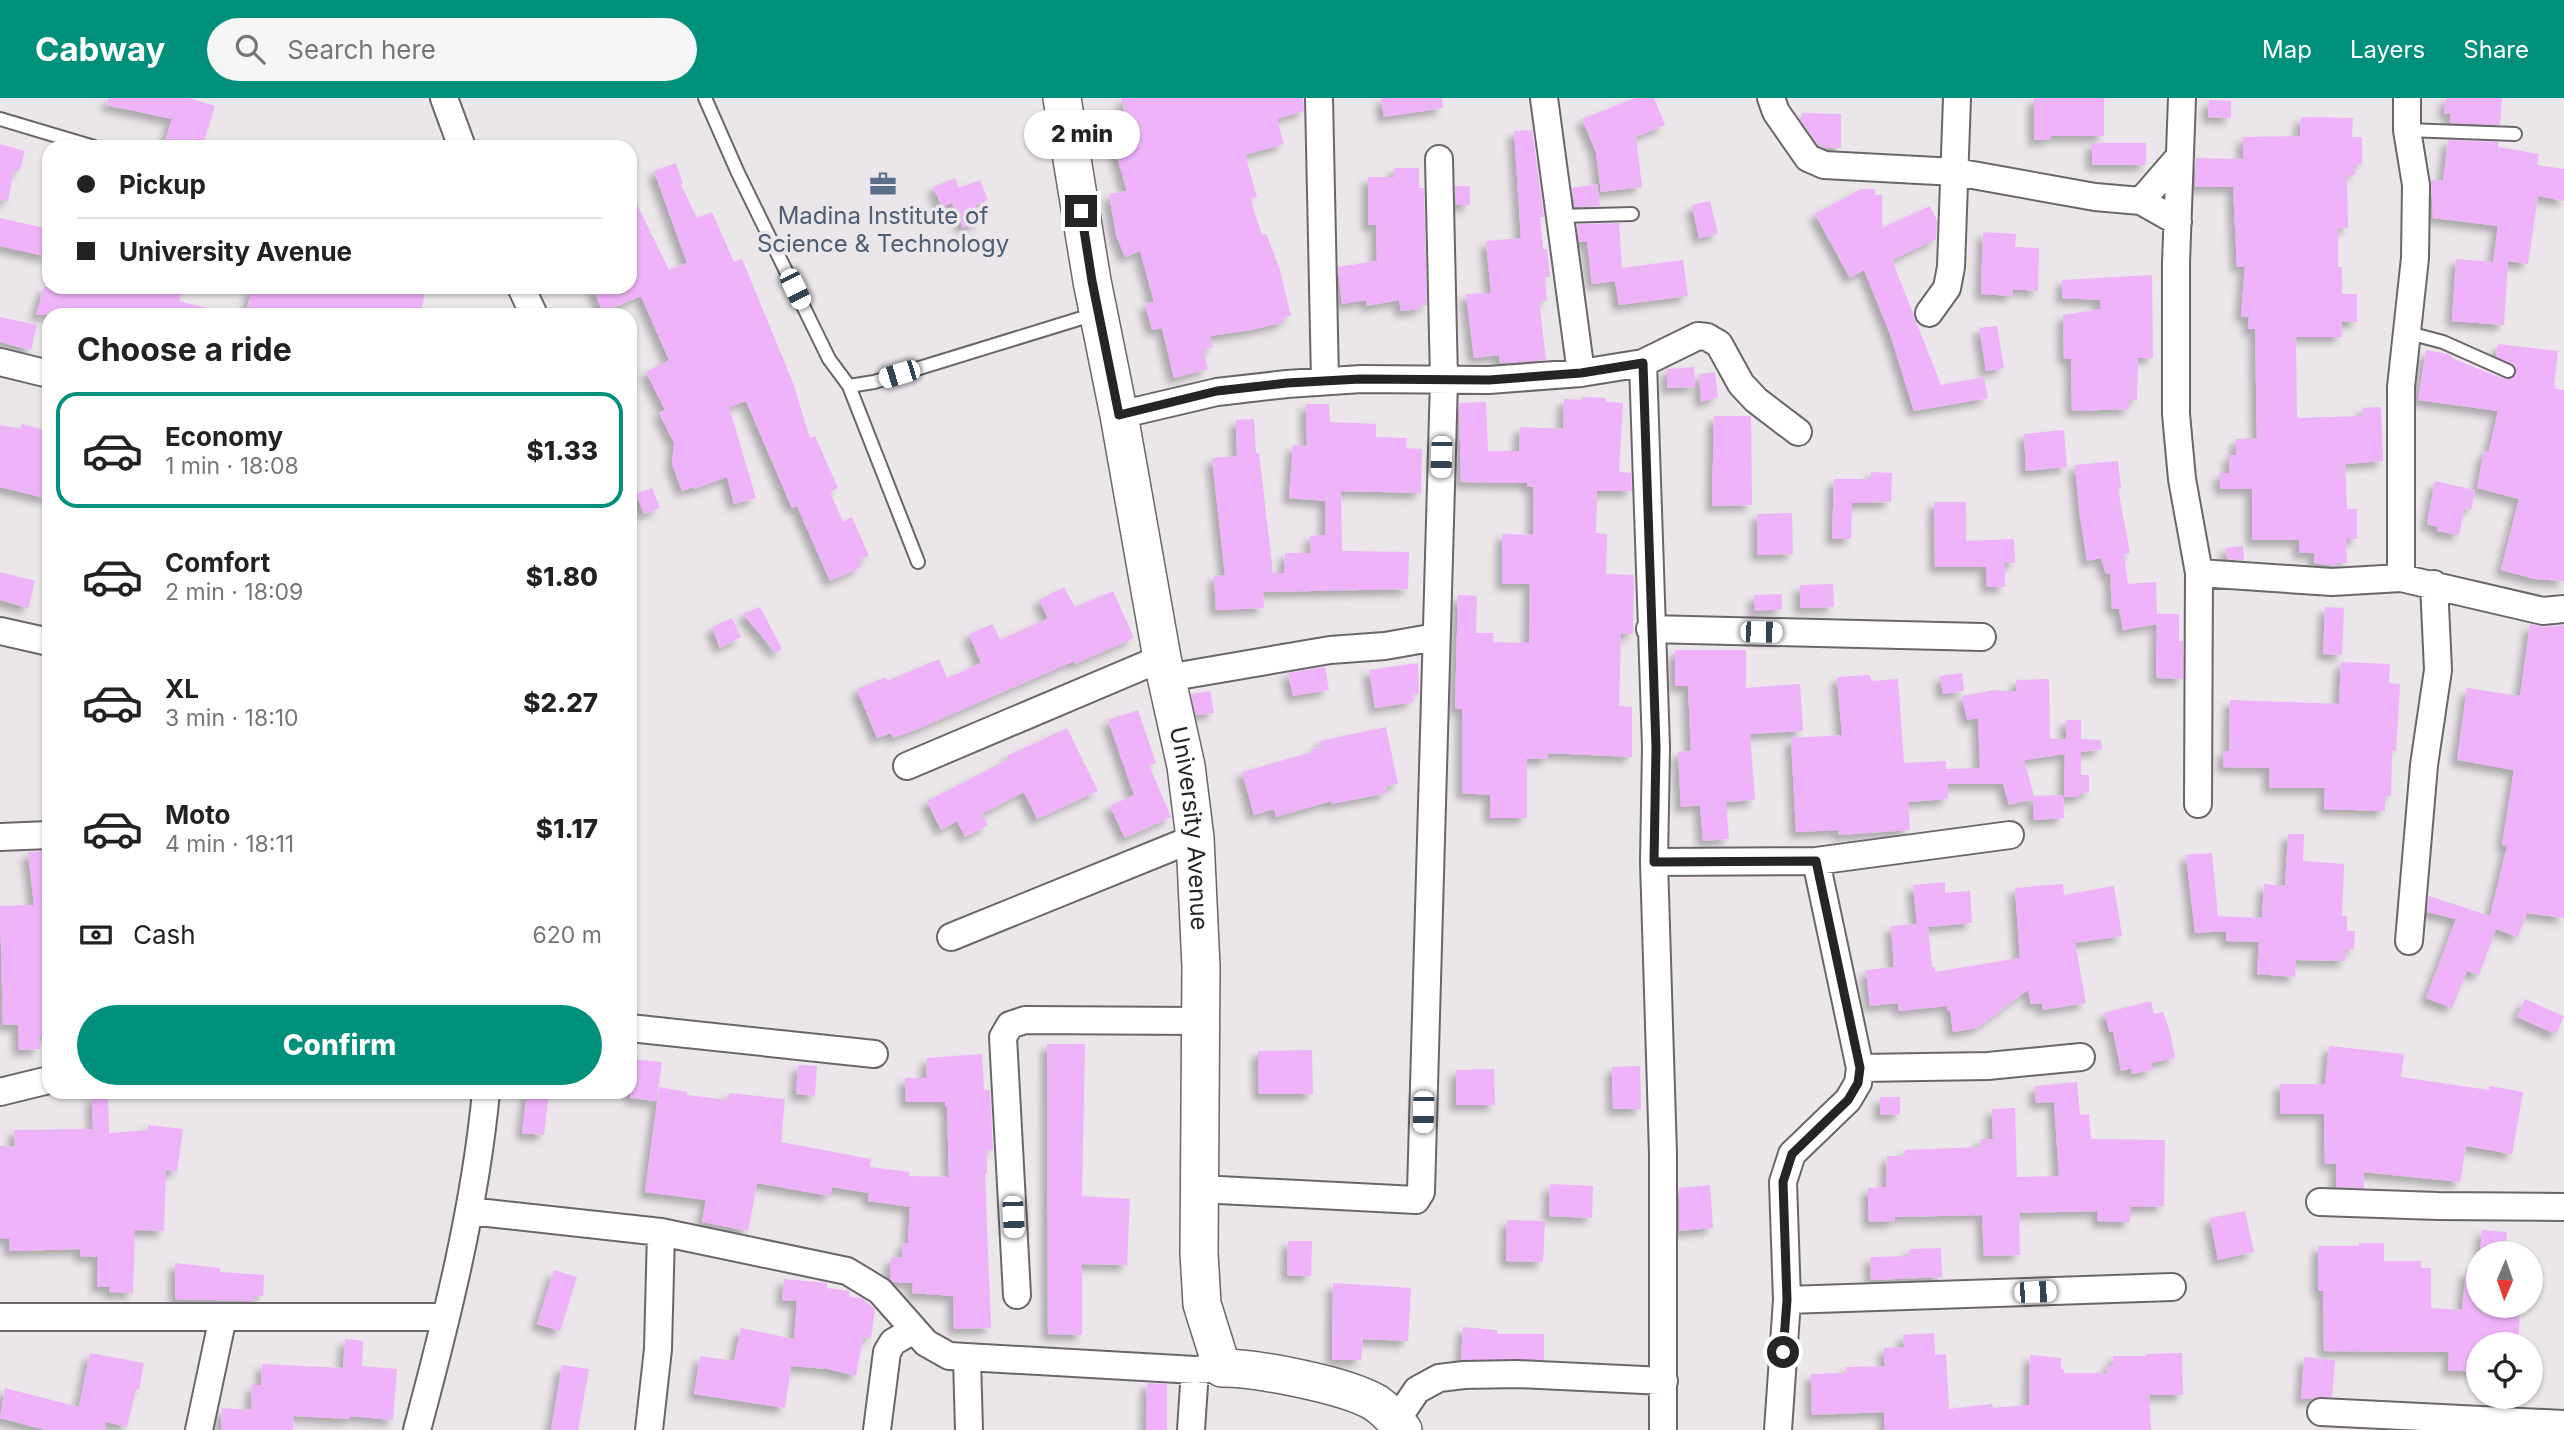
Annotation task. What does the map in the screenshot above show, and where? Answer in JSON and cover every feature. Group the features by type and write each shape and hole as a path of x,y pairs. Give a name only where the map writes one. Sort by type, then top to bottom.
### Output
{"street":[{"path":"444,98 459,140"},
{"name":"University Avenue","path":"1062,98 1098,313 1164,668 1186,766 1195,838 1201,967 1199,1254 1208,1369"},
{"path":"1319,98 1325,380"},
{"path":"1544,98 1581,373"},
{"path":"1771,98 1776,112 1808,158 1824,164 1956,172 2095,197 2141,201 2178,222"},
{"path":"1928,313 1948,288 1951,267 1957,98"},
{"path":"2182,98 2176,414 2182,479 2199,573 2198,804"},
{"path":"2402,578 2401,387 2415,258 2416,185 2407,130 2407,98"},
{"path":"2141,201 2180,156"},
{"path":"1200,1189 1416,1200 1421,1192 1444,380 1438,159"},
{"path":"1119,415 1217,391 1325,380 1489,380 1581,373 1643,363 1698,336 1707,337 1719,344 1741,384 1756,400 1798,432"},
{"path":"0,362 42,372"},
{"path":"1643,363 1656,747 1654,862 1663,1154 1663,1430"},
{"path":"2199,573 2332,582 2402,578 2543,611 2564,609"},
{"path":"2409,941 2424,765 2438,670 2434,584"},
{"path":"1650,629 1982,637"},
{"path":"0,631 42,640"},
{"path":"907,766 1164,668 1385,646 1436,637"},
{"path":"0,837 42,835"},
{"path":"1654,862 1816,861 2010,835"},
{"path":"951,937 1195,838"},
{"path":"1778,1430 1787,1300 1783,1182 1792,1154 1848,1100 1858,1083 1860,1068 1816,861"},
{"path":"1017,1295 1003,1037 1010,1025 1025,1020 1200,1021"},
{"path":"637,1029 874,1054"},
{"path":"1860,1068 1988,1066 2081,1057"},
{"path":"0,1092 42,1082"},
{"path":"417,1430 446,1317 469,1211 485,1099"},
{"path":"2320,1202 2564,1207"},
{"path":"469,1211 661,1232 846,1271 880,1291 926,1343 949,1356 967,1359 1238,1368 1302,1379 1352,1394 1376,1404 1400,1425 1418,1390 1440,1378 1517,1374 1664,1381"},
{"path":"649,1430 658,1349 661,1232"},
{"path":"1787,1300 2172,1287"},
{"path":"0,1317 446,1317"},
{"path":"199,1430 223,1317"},
{"path":"877,1430 887,1352 894,1342 914,1330"},
{"path":"967,1359 969,1430"},
{"path":"1191,1430 1208,1369"},
{"path":"2322,1412 2564,1424"}],"lane":[{"path":"705,98 738,173 829,359 849,386 918,562"},
{"path":"0,119 70,140"},
{"path":"2407,130 2515,134"},
{"path":"1558,216 1632,215"},
{"path":"849,386 874,382 1098,313"},
{"path":"2405,332 2443,342 2508,371"}],"building":[{"path":"108,98 189,98 215,106 204,140 165,140 172,119 107,105"},
{"path":"1121,98 1303,98 1304,111 1277,119 1284,144 1245,155 1257,197 1250,199 1262,235 1266,233 1279,267 1291,316 1283,318 1284,322 1210,336 1213,347 1203,350 1208,369 1174,378 1162,328 1152,330 1145,304 1154,302 1140,251 1125,257 1116,235 1109,194 1127,191 1114,147 1132,142"},
{"path":"1381,98 1442,98 1443,108 1384,117"},
{"path":"1635,98 1654,98 1665,125 1636,137 1642,187 1601,192 1596,152 1582,119"},
{"path":"2034,98 2104,98 2104,136 2051,136 2051,139 2034,140"},
{"path":"2446,98 2502,98 2500,125 2450,123 2451,114 2444,114"},
{"path":"2209,100 2231,101 2231,118 2208,117"},
{"path":"1802,113 1841,114 1841,148 1818,145 1801,121"},
{"path":"2301,117 2353,118 2352,137 2362,137 2362,164 2355,164 2355,175 2347,175 2348,228 2338,228 2338,267 2342,267 2342,294 2357,294 2357,322 2341,322 2342,337 2296,337 2297,418 2363,416 2363,408 2381,407 2383,461 2345,464 2347,509 2357,509 2357,539 2346,539 2347,563 2337,563 2337,566 2314,563 2314,553 2299,553 2299,540 2252,540 2252,489 2220,489 2220,473 2229,473 2229,455 2236,455 2236,439 2257,438 2255,329 2248,329 2249,317 2241,316 2245,266 2237,267 2233,187 2195,187 2196,158 2243,159 2243,137 2300,136"},
{"path":"1532,130 1544,217 1540,217 1543,249 1547,249 1550,277 1545,277 1547,301 1539,301 1546,360 1500,363 1499,355 1474,358 1466,294 1491,293 1486,241 1521,238 1514,131"},
{"path":"2448,140 2498,142 2498,147 2539,154 2537,165 2564,169 2564,201 2538,196 2528,264 2508,261 2504,325 2452,321 2456,259 2493,262 2498,226 2433,218 2431,180 2443,181"},
{"path":"2092,143 2146,143 2146,165 2092,165"},
{"path":"0,144 25,151 19,171 14,169 8,201 0,200"},
{"path":"676,163 683,184 681,185 697,218 712,212 734,262 742,259 793,383 810,438 815,436 838,488 830,492 843,522 852,517 869,556 858,560 861,567 830,581 797,506 792,508 746,401 729,407 756,498 734,504 727,477 682,491 672,464 674,443 659,413 665,410 646,372 669,360 641,296 612,308 601,308 595,294 637,294 637,204 669,270 687,263 654,171"},
{"path":"1394,168 1419,168 1419,188 1424,188 1427,305 1420,305 1421,309 1401,311 1399,300 1367,306 1366,300 1342,304 1338,267 1377,261 1376,225 1368,225 1368,177 1394,177"},
{"path":"955,178 959,188 980,180 988,200 975,205 981,221 963,228 952,203 942,207 933,187"},
{"path":"1597,184 1600,206 1575,207 1572,188"},
{"path":"1455,186 1470,186 1470,205 1456,205"},
{"path":"1861,189 1875,189 1875,195 1882,195 1882,228 1930,206 1937,220 1936,239 1892,260 1941,385 1984,377 1988,398 1914,411 1890,334 1864,270 1850,278 1815,214"},
{"path":"1710,201 1718,234 1699,238 1692,205"},
{"path":"0,218 42,227 42,255 0,246"},
{"path":"1619,223 1622,268 1683,260 1688,296 1619,305 1615,281 1592,284 1587,242 1579,242 1577,224"},
{"path":"1983,232 2016,234 2015,247 2039,248 2038,291 2013,289 2013,296 1981,294"},
{"path":"2152,275 2153,358 2138,358 2137,400 2129,400 2129,409 2072,411 2071,359 2064,359 2063,315 2101,309 2100,300 2062,298 2062,280"},
{"path":"42,294 181,294 179,301 207,308 42,308 42,315 36,315"},
{"path":"250,294 424,294 422,308 247,308"},
{"path":"0,317 37,325 31,350 0,342"},
{"path":"1997,326 2004,368 1986,371 1979,328"},
{"path":"2498,344 2558,351 2554,384 2556,389 2564,390 2564,581 2535,579 2501,570 2519,499 2477,488 2484,451 2489,451 2498,411 2418,400 2426,350 2448,354 2454,359 2504,379 2513,378 2516,374 2515,366 2496,356"},
{"path":"1694,367 1695,387 1667,388 1667,369"},
{"path":"1715,372 1718,397 1701,402 1699,374"},
{"path":"1582,397 1606,398 1606,402 1623,403 1619,472 1631,473 1632,491 1597,491 1596,533 1607,534 1606,574 1634,575 1633,634 1621,634 1619,706 1632,707 1632,757 1548,753 1548,759 1527,759 1527,818 1490,818 1490,795 1462,793 1462,709 1455,708 1458,595 1477,596 1476,633 1494,633 1493,642 1529,643 1530,584 1502,584 1502,534 1533,535 1533,487 1527,486 1527,483 1461,482 1459,403 1486,402 1488,451 1519,451 1520,427 1563,429 1564,399 1582,400"},
{"path":"1306,404 1329,404 1330,422 1376,424 1376,437 1407,438 1406,448 1422,449 1421,493 1341,491 1342,551 1409,552 1408,589 1263,592 1264,608 1216,610 1214,576 1225,575 1212,458 1237,456 1236,420 1254,419 1256,453 1259,453 1273,573 1284,573 1285,553 1311,553 1310,536 1325,535 1325,501 1289,498 1293,445 1307,446"},
{"path":"1714,416 1751,416 1752,505 1712,506"},
{"path":"22,424 42,429 42,497 0,487 0,425 21,429"},
{"path":"2064,430 2067,467 2026,471 2024,434"},
{"path":"2118,461 2121,488 2118,489 2130,553 2124,554 2128,584 2156,582 2157,618 2157,614 2179,614 2179,641 2183,641 2183,679 2156,678 2157,624 2123,630 2119,609 2112,609 2110,573 2106,574 2101,558 2087,561 2075,465"},
{"path":"1871,472 1892,473 1891,502 1852,503 1851,539 1832,539 1834,479 1871,479"},
{"path":"2435,481 2475,490 2471,510 2464,508 2459,535 2437,531 2438,527 2427,524"},
{"path":"652,488 660,508 644,514 637,494"},
{"path":"1934,502 1966,502 1966,541 2014,539 2015,563 2005,563 2005,587 1987,587 1986,567 1935,567"},
{"path":"1792,513 1793,554 1757,555 1757,514"},
{"path":"2243,546 2244,560 2227,559 2226,548"},
{"path":"0,572 35,581 28,608 0,600"},
{"path":"1833,584 1834,607 1800,608 1800,585"},
{"path":"1064,587 1075,607 1113,591 1134,638 918,729 893,738 891,733 877,738 857,689 886,677 887,681 939,659 947,678 981,663 969,634 993,624 1000,640 1048,618 1039,600"},
{"path":"1782,594 1782,609 1755,611 1754,595"},
{"path":"760,607 782,649 776,653 743,614"},
{"path":"2325,607 2344,608 2342,655 2323,654"},
{"path":"732,618 741,637 720,648 712,627"},
{"path":"2530,624 2544,627 2564,625 2564,918 2527,913 2518,937 2496,929 2479,975 2467,971 2452,1008 2426,998 2456,919 2427,912 2429,896 2490,916 2507,846 2502,845 2514,770 2457,760 2467,688 2520,696"},
{"path":"1675,650 1746,650 1746,688 1800,684 1803,731 1750,734 1755,800 1726,802 1729,839 1703,841 1700,805 1681,807 1678,752 1691,751 1688,686 1675,686"},
{"path":"2341,662 2390,664 2389,683 2400,684 2396,751 2392,751 2391,796 2385,796 2385,811 2324,809 2325,788 2269,788 2269,768 2223,767 2223,751 2229,751 2230,700 2339,704"},
{"path":"1418,663 1419,694 1412,695 1413,702 1375,708 1369,670"},
{"path":"1325,667 1329,690 1293,696 1288,673"},
{"path":"1962,673 1964,691 1943,694 1940,676"},
{"path":"1870,675 1871,681 1898,679 1904,763 1946,761 1946,769 1980,768 1978,718 1967,720 1962,696 1994,690 2017,692 2016,680 2049,679 2050,739 2066,739 2066,720 2081,720 2081,739 2101,740 2102,749 2081,752 2081,775 2089,775 2089,792 2080,794 2080,797 2064,797 2065,754 2024,760 2034,796 2063,795 2064,818 2034,820 2033,799 2009,805 2003,784 1948,784 1948,799 1908,802 1910,830 1839,835 1838,830 1796,832 1791,738 1842,735 1837,677"},
{"path":"1210,691 1214,713 1196,715 1191,694"},
{"path":"1138,710 1156,763 1149,765 1171,817 1125,838 1110,806 1134,795 1108,720"},
{"path":"1386,727 1398,784 1386,786 1387,793 1331,804 1331,801 1276,817 1274,809 1254,815 1242,772 1312,752 1312,749 1322,747 1320,741"},
{"path":"1067,728 1098,791 1037,819 1024,792 982,814 988,825 965,837 957,821 941,830 927,801 1009,759 1007,756"},
{"path":"2288,834 2304,834 2303,861 2344,864 2342,916 2347,916 2347,931 2355,931 2354,949 2346,949 2345,961 2296,960 2295,977 2257,974 2259,942 2226,941 2226,931 2195,933 2186,855 2212,853 2218,916 2262,918 2264,884 2285,886"},
{"path":"42,851 42,1036 39,1036 40,1049 19,1050 18,1025 3,1025 0,906 34,905 28,852"},
{"path":"1945,882 1945,893 1970,891 1972,923 1928,927 1932,967 1935,967 1935,972 2020,958 2015,888 2063,884 2064,895 2114,886 2122,936 2075,943 2086,1003 2043,1010 2042,1003 2031,1004 2028,990 1977,1028 1953,1032 1947,1006 1899,1011 1898,1003 1870,1006 1866,970 1894,967 1891,926 1917,924 1913,885"},
{"path":"2525,999 2564,1016 2556,1034 2517,1017"},
{"path":"2151,1001 2154,1014 2163,1012 2175,1058 2151,1063 2152,1070 2132,1074 2131,1068 2121,1071 2113,1031 2110,1032 2104,1013"},
{"path":"1047,1044 1085,1044 1082,1196 1130,1199 1127,1265 1082,1264 1082,1335 1048,1334"},
{"path":"2329,1046 2404,1054 2401,1077 2489,1090 2490,1086 2523,1092 2512,1154 2466,1146 2460,1182 2363,1172 2364,1188 2336,1187 2336,1163 2325,1164 2324,1114 2280,1114 2280,1084 2325,1084"},
{"path":"1312,1050 1313,1094 1259,1094 1258,1051"},
{"path":"982,1054 984,1090 990,1090 993,1150 987,1150 985,1174 991,1328 954,1329 953,1296 912,1293 913,1283 893,1282 890,1279 891,1257 902,1258 903,1243 908,1243 910,1207 868,1201 869,1193 832,1187 830,1196 757,1183 748,1231 702,1222 706,1200 645,1192 659,1087 687,1092 687,1095 728,1100 729,1093 785,1099 781,1142 871,1159 870,1167 910,1172 909,1176 949,1177 945,1102 906,1102 905,1078 926,1078 927,1058"},
{"path":"637,1060 662,1062 656,1101 637,1099"},
{"path":"798,1065 817,1066 815,1096 796,1094"},
{"path":"1640,1066 1641,1109 1613,1109 1612,1067"},
{"path":"1494,1069 1495,1105 1456,1105 1456,1070"},
{"path":"2077,1082 2080,1115 2089,1114 2091,1139 2165,1140 2164,1206 2131,1207 2130,1222 2097,1221 2098,1211 2019,1213 2020,1255 1984,1256 1982,1215 1895,1217 1895,1221 1869,1222 1868,1188 1886,1187 1887,1156 1905,1156 1905,1150 1981,1147 1980,1139 1993,1139 1992,1109 2015,1108 2017,1177 2059,1176 2054,1102 2036,1103 2035,1086"},
{"path":"1880,1097 1900,1097 1900,1115 1880,1115"},
{"path":"92,1099 108,1099 109,1133 148,1130 148,1125 183,1129 177,1172 166,1170 164,1231 135,1230 133,1293 109,1292 110,1287 97,1287 98,1257 80,1256 81,1249 10,1251 9,1238 0,1239 0,1146 15,1147 14,1130 93,1129"},
{"path":"526,1099 548,1099 544,1135 522,1133"},
{"path":"1550,1184 1593,1186 1592,1218 1549,1216"},
{"path":"1710,1185 1713,1228 1679,1231 1679,1188"},
{"path":"2245,1211 2254,1252 2218,1260 2210,1218"},
{"path":"1507,1220 1545,1221 1543,1262 1506,1261"},
{"path":"2482,1230 2507,1232 2506,1241 2481,1241"},
{"path":"1288,1241 1312,1241 1311,1276 1287,1275"},
{"path":"2359,1243 2384,1243 2384,1261 2421,1261 2421,1268 2431,1268 2431,1308 2462,1310 2466,1270 2466,1318 2520,1318 2519,1332 2466,1332 2466,1371 2448,1370 2449,1352 2324,1351 2323,1291 2318,1291 2318,1246 2359,1246"},
{"path":"1941,1248 1942,1277 1871,1280 1870,1257 1909,1256 1909,1249"},
{"path":"175,1263 220,1268 220,1272 264,1275 263,1296 255,1296 254,1301 175,1299"},
{"path":"554,1270 577,1277 560,1331 537,1324"},
{"path":"784,1279 827,1283 827,1288 849,1291 850,1297 861,1298 875,1309 871,1338 863,1337 856,1376 828,1369 791,1366 785,1408 694,1394 700,1356 734,1361 741,1328 794,1339 797,1301 782,1300"},
{"path":"1333,1283 1411,1288 1408,1341 1363,1339 1361,1360 1332,1360"},
{"path":"1463,1327 1497,1330 1497,1334 1544,1334 1544,1360 1461,1360"},
{"path":"1934,1333 1935,1355 1946,1354 1949,1409 1992,1404 1993,1408 2029,1405 2030,1355 2061,1358 2061,1369 2064,1373 2106,1373 2107,1365 2113,1365 2113,1356 2182,1353 2183,1395 2149,1395 2151,1430 1885,1430 1884,1412 1812,1415 1811,1374 1847,1373 1846,1367 1885,1366 1884,1348 1904,1347 1903,1335"},
{"path":"345,1339 363,1341 362,1366 397,1369 393,1420 350,1416 350,1419 294,1416 293,1430 221,1430 222,1408 251,1410 252,1385 261,1385 262,1364 343,1368"},
{"path":"90,1353 144,1363 127,1427 106,1422 105,1430 46,1430 0,1418 5,1388 79,1407"},
{"path":"2304,1357 2335,1360 2332,1397 2301,1399"},
{"path":"562,1365 589,1369 578,1430 551,1430"},
{"path":"1147,1383 1167,1384 1167,1430 1146,1430"}],"place":[{"name":"Madina Institute of Science & Technology","path":"883,184"}],"route":[{"path":"1081,211 1119,415 1217,391 1287,383 1360,379 1489,380 1581,373 1643,363 1656,747 1654,862 1816,861 1860,1068 1858,1083 1848,1100 1792,1154 1783,1182 1787,1300 1783,1352"}]}
